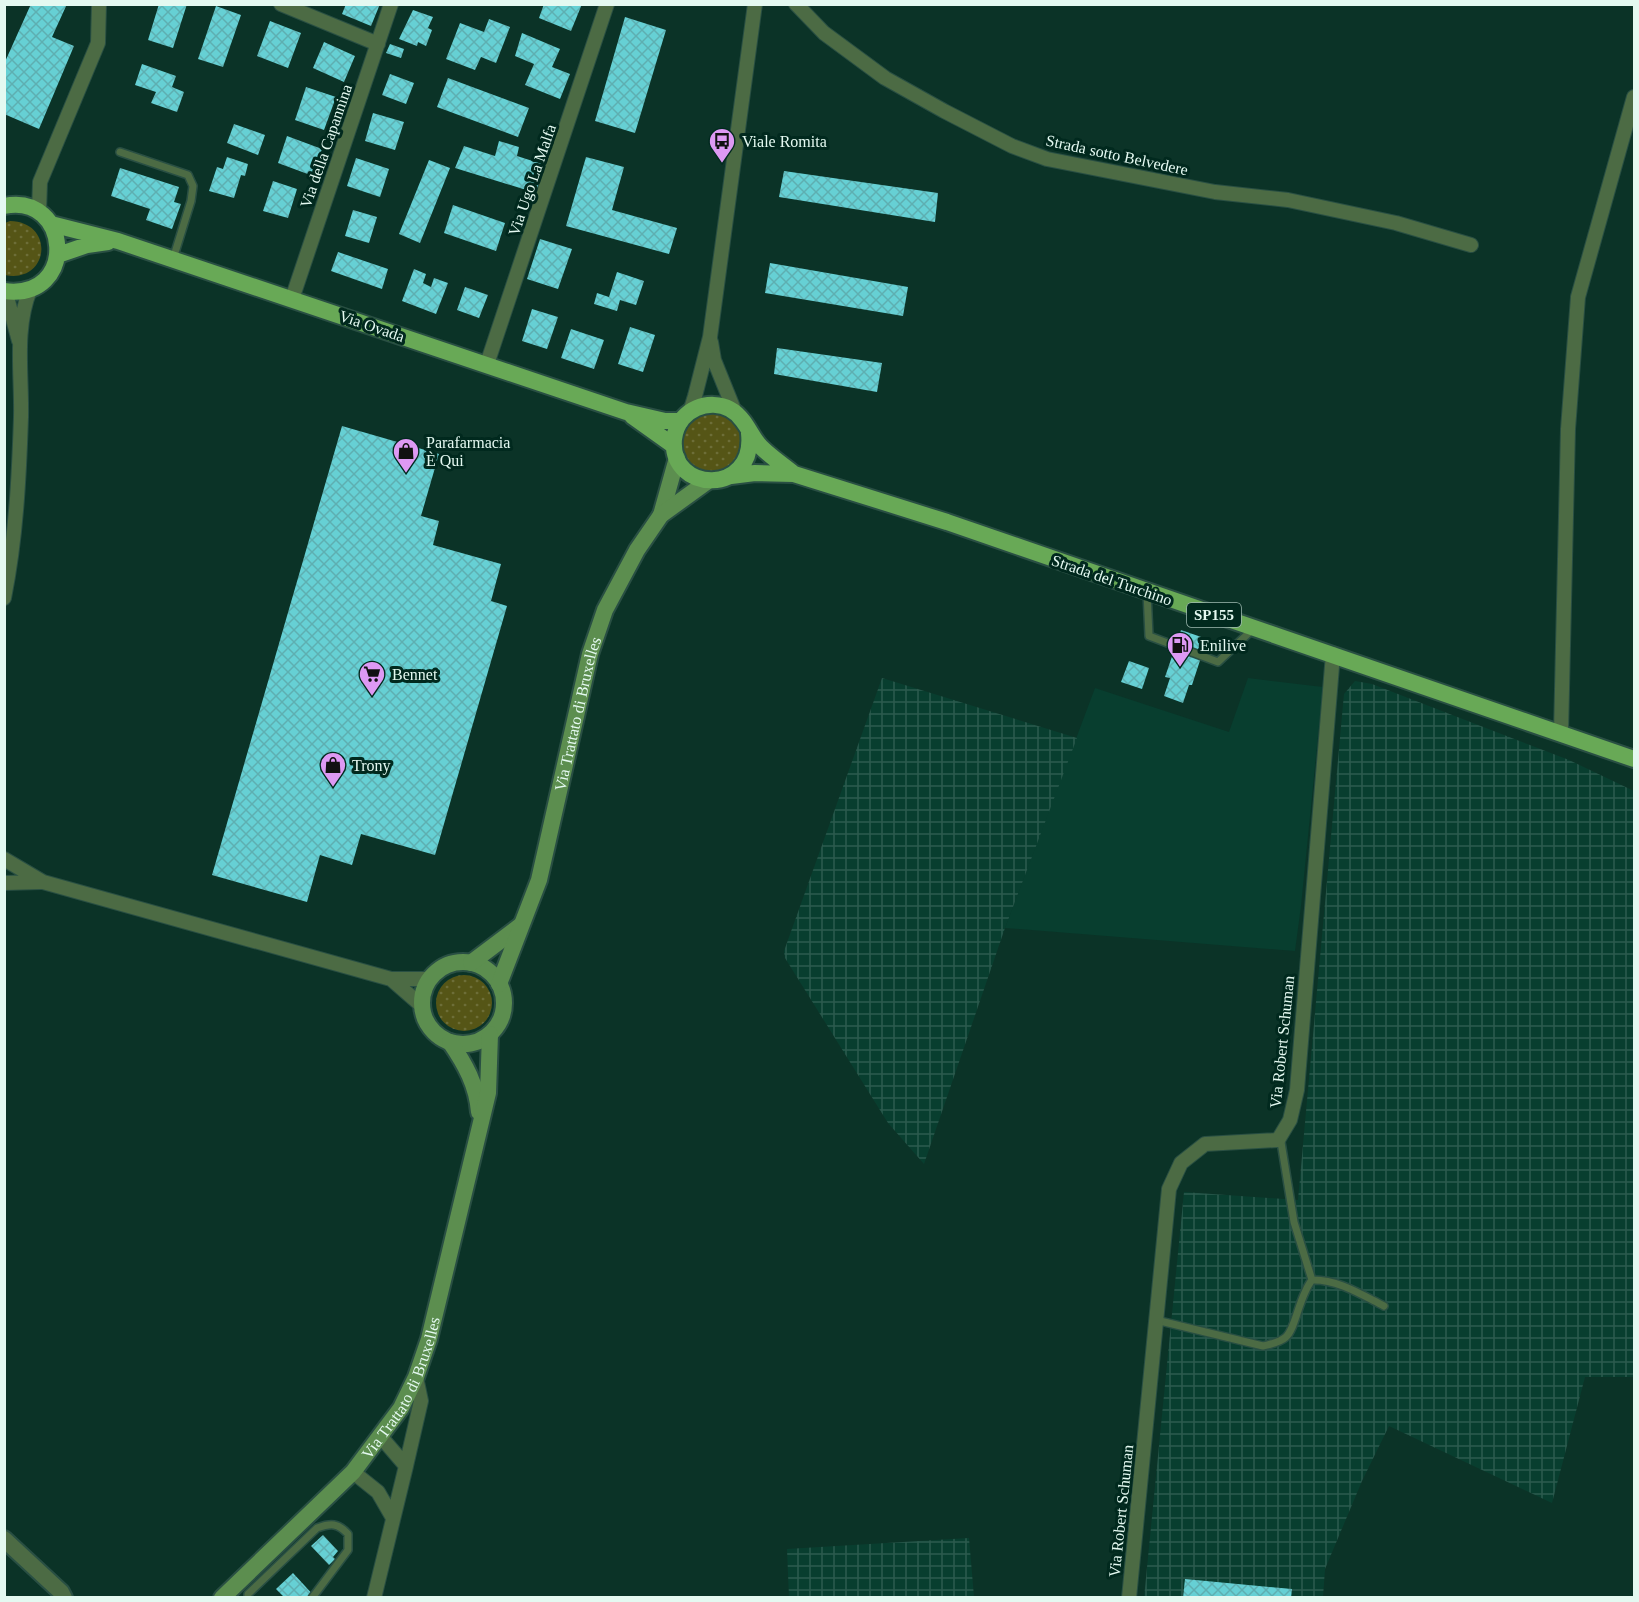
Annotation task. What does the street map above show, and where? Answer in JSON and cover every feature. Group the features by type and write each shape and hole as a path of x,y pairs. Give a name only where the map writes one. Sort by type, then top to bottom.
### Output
{"main road":[{"path":"4,294 30,290 47,279 54,269 58,255 58,244 51,224 39,212 11,205"},
{"name":"Via Ovada","path":"51,224 118,241 626,412 665,421 685,416"},
{"name":"Via Ovada","path":"58,255 87,244 118,241"},
{"path":"708,405 727,408 735,412 744,422 749,433 750,445 741,468 731,476 720,480 708,481 690,473 675,452 675,433 685,416 708,405"},
{"name":"Via Ovada","path":"626,412 660,437 675,452"},
{"name":"Strada del Turchino","path":"749,433 761,447 794,474"},
{"name":"Via Trattato di Bruxelles","path":"662,515 675,452"},
{"name":"Strada del Turchino","path":"731,476 755,473 794,474 947,522 1635,759"},
{"name":"Via Trattato di Bruxelles","path":"499,984 538,880 590,654 604,610 637,550 662,515 708,481"},
{"path":"471,963 521,926"},
{"path":"454,963 471,963 488,971 499,984 503,995 502,1016 490,1034 478,1041 464,1044 450,1042 431,1028 425,1018 422,1006 425,988 429,979 445,966 454,963"},
{"name":"Via Trattato di Bruxelles","path":"221,1596 353,1472 401,1408 416,1377 429,1339 488,1093 490,1034"},
{"name":"Via Trattato di Bruxelles","path":"450,1042 471,1077 478,1097 480,1127"}],"street":[{"path":"39,212 40,182 98,43 99,4"},
{"path":"281,4 378,44"},
{"name":"Via della Capannina","path":"292,299 391,4"},
{"name":"Via Ugo La Malfa","path":"487,364 607,4"},
{"path":"685,416 696,396 710,338 755,4"},
{"name":"Strada sotto Belvedere","path":"796,4 824,33 885,78 1012,146 1047,159 1215,192 1287,200 1396,223 1471,245"},
{"path":"1561,733 1568,429 1578,297 1635,97"},
{"path":"11,205 40,182"},
{"path":"4,598 18,504 20,346 25,303 30,290"},
{"path":"4,294 20,346"},
{"path":"710,338 714,360 735,412"},
{"name":"Via Robert Schuman","path":"1129,1598 1168,1189 1181,1163 1205,1144 1278,1140 1290,1120 1297,1090 1334,654"},
{"path":"4,859 43,882 391,979 429,979"},
{"path":"4,883 43,882"},
{"path":"391,979 422,1006"},
{"path":"374,1598 421,1401 416,1377"},
{"path":"381,1437 406,1466"},
{"path":"353,1472 378,1492 393,1518"},
{"path":"4,1539 66,1596"}],"lane":[{"path":"120,152 188,175 193,186 191,201 173,259"},
{"path":"1147,592 1149,636 1218,662 1254,628"},
{"path":"1278,1140 1281,1142 1294,1222 1312,1281"},
{"path":"1156,1320 1263,1346 1279,1342 1288,1335 1304,1290 1312,1281 1334,1282 1384,1306"},
{"path":"248,1598 248,1594 317,1528 328,1524 340,1526 348,1534 348,1550 312,1598"}],"shaded area":[{"path":"10,221 25,224 35,231 40,241 41,252 38,262 31,270 20,275 5,275 5,223"},
{"path":"712,412 733,421 742,442 733,463 712,472 691,463 682,442 691,421"},
{"path":"882,678 1077,738 1005,928 924,1164 888,1123 785,958 784,951"},
{"path":"1248,678 1323,687 1295,951 1005,928 1095,688 1229,732"},
{"path":"1355,681 1372,684 1569,760 1634,791 1634,1377 1585,1377 1552,1503 1389,1426 1362,1481 1325,1569 1323,1597 1144,1598 1184,1192 1298,1200 1344,694"},
{"path":"464,975 475,977 484,983 490,992 492,1003 490,1014 484,1023 475,1029 464,1031 453,1029 444,1023 438,1014 436,1003 438,992 444,983 453,977"},
{"path":"969,1538 974,1597 789,1597 787,1549"}],"building":[{"path":"31,4 67,4 52,37 74,46 39,129 4,114 4,64"},
{"path":"159,4 187,4 173,48 148,40"},
{"path":"346,4 380,4 371,26 342,14"},
{"path":"544,4 582,4 571,31 539,18"},
{"path":"216,6 241,15 223,67 198,59"},
{"path":"413,10 433,17 428,28 432,30 426,46 418,42 417,46 399,39"},
{"path":"625,17 666,30 635,133 595,121"},
{"path":"489,19 510,27 496,63 481,57 475,70 446,59 460,23 484,32"},
{"path":"270,21 301,33 288,68 257,56"},
{"path":"522,33 560,49 552,67 570,74 560,99 525,85 534,64 515,56"},
{"path":"324,42 355,56 344,82 313,68"},
{"path":"390,44 404,49 401,58 386,53"},
{"path":"142,64 176,76 172,87 184,92 177,112 151,103 156,92 135,85"},
{"path":"390,74 414,83 406,104 382,95"},
{"path":"448,78 529,108 518,137 437,107"},
{"path":"306,87 336,97 324,130 295,120"},
{"path":"373,113 404,122 395,150 365,141"},
{"path":"234,124 265,135 258,155 227,143"},
{"path":"287,136 322,149 313,176 278,163"},
{"path":"499,141 519,147 517,156 545,165 536,193 455,168 464,146 495,156"},
{"path":"227,157 248,164 245,176 241,175 234,198 209,191 217,167 223,169"},
{"path":"586,157 624,167 612,210 677,228 669,254 566,226"},
{"path":"356,158 389,169 380,197 347,186"},
{"path":"429,160 450,168 420,243 399,234"},
{"path":"120,168 179,187 174,202 181,204 172,229 146,220 150,209 111,196"},
{"path":"784,171 938,193 935,222 779,197"},
{"path":"273,181 297,189 288,218 263,211"},
{"path":"453,205 505,223 496,251 444,233"},
{"path":"353,210 377,217 369,243 345,236"},
{"path":"540,239 572,249 558,289 527,279"},
{"path":"338,252 388,269 382,289 331,271"},
{"path":"770,263 908,287 903,316 765,293"},
{"path":"414,269 426,274 423,283 431,287 434,278 448,283 436,314 402,301"},
{"path":"617,272 644,281 636,305 620,300 617,311 594,304 597,293 609,297"},
{"path":"465,287 488,295 479,318 457,310"},
{"path":"532,309 558,317 547,349 522,341"},
{"path":"630,327 655,335 643,372 618,364"},
{"path":"571,329 604,340 594,369 561,358"},
{"path":"777,348 882,363 877,392 774,374"},
{"path":"342,426 439,454 421,516 439,521 433,545 501,564 491,601 507,606 435,855 361,834 352,865 320,855 307,902 212,875"},
{"path":"1181,630 1207,639 1192,685 1189,685 1183,703 1164,696 1170,678 1165,677"},
{"path":"1129,661 1149,668 1142,689 1121,682"},
{"path":"323,1535 338,1551 333,1557 335,1559 329,1565 311,1546"},
{"path":"293,1573 316,1598 285,1598 276,1589"},
{"path":"1185,1579 1292,1589 1291,1598 1183,1598"}],"place":[{"name":"Viale Romita","path":"722,164"},
{"name":"Parafarmacia È Qui","path":"406,474"},
{"name":"Enilive","path":"1180,668"},
{"name":"Bennet","path":"372,697"},
{"name":"Trony","path":"333,788"}]}
